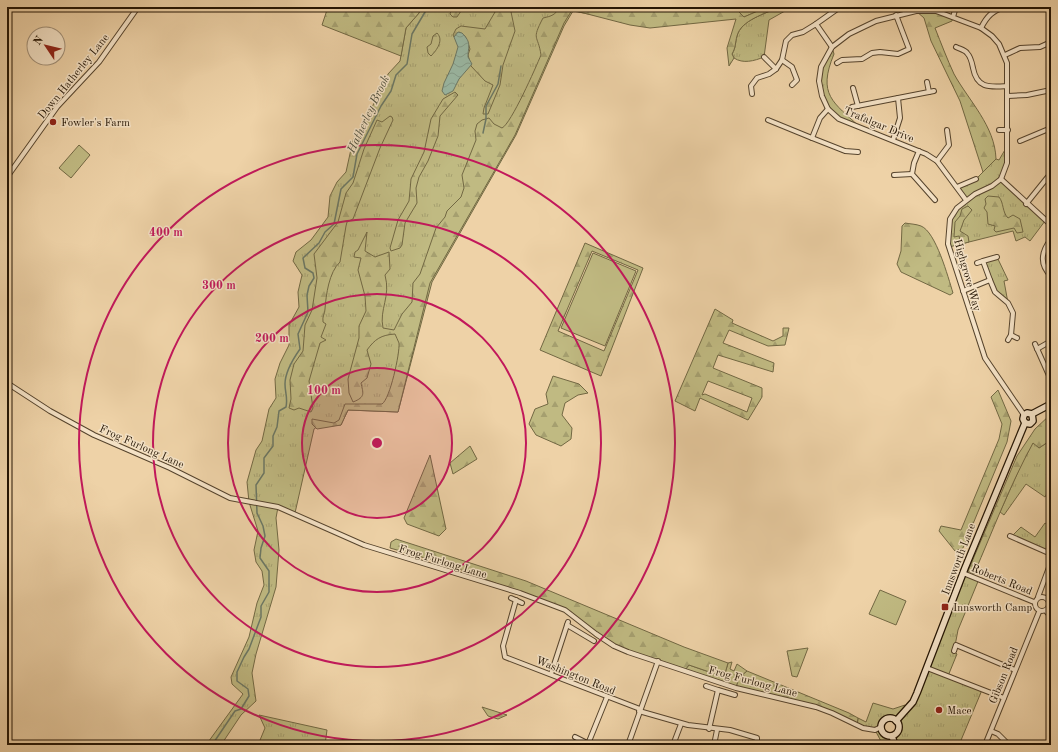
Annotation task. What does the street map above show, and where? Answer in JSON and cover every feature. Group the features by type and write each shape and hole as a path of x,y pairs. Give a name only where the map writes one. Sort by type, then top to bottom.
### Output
{"street":[{"name":"Down Hatherley Lane","path":"7,177 57,107 94,68 138,7"},
{"path":"752,94 749,85 757,78 769,74 776,69 782,60 786,41 792,35 803,32 840,7"},
{"path":"956,7 953,16 980,28 992,36 1000,44 1005,55 1008,96 1008,163 1001,179 1026,204 1051,225"},
{"path":"980,28 986,17 996,10 1006,7"},
{"name":"Trafalgar Drive","path":"953,16 936,11 916,10 876,21 849,34 832,47 821,67 819,81 822,96 828,109 839,119 919,151 937,161 966,200"},
{"path":"837,63 841,58 862,60 872,53 880,52 898,54 910,50 896,15"},
{"path":"816,24 832,47"},
{"path":"1005,55 1020,48 1040,47 1050,40"},
{"path":"956,47 967,53 972,60 975,77 981,84 989,88 1007,86"},
{"path":"764,57 776,69"},
{"path":"782,60 792,67 799,80 792,85"},
{"path":"927,82 929,92"},
{"path":"853,88 858,106"},
{"path":"1008,96 1027,95 1038,91 1051,90"},
{"path":"852,107 934,91"},
{"path":"893,140 900,118 898,98"},
{"path":"812,138 820,118 828,109"},
{"path":"774,122 777,117"},
{"path":"768,120 845,151 858,152"},
{"path":"1020,141 1051,128"},
{"path":"937,161 949,145 947,130"},
{"path":"999,130 1008,130"},
{"path":"912,174 914,163 919,151"},
{"path":"851,152 852,158"},
{"path":"1026,204 1051,173"},
{"path":"894,175 912,174"},
{"path":"912,174 936,200"},
{"path":"957,187 976,178"},
{"name":"Highgrove Way","path":"1001,179 992,186 966,200 957,208 950,219 948,244 985,358 1024,415"},
{"path":"931,195 936,192"},
{"path":"1051,239 1046,246 1042,260 1045,270 1051,276"},
{"path":"978,263 997,257"},
{"path":"983,261 995,292 1008,303 1013,313 1011,335 1008,340"},
{"path":"962,291 990,280"},
{"path":"1011,335 1017,338"},
{"path":"1037,349 1051,341"},
{"path":"1035,344 1051,380"},
{"name":"Frog Furlong Lane","path":"7,383 50,412 94,435 170,468 230,498 263,504 295,513 364,545 520,593 565,610 614,646 736,688 816,707 863,728 875,730 881,727"},
{"path":"1032,414 1034,418 1033,421 1030,424 1025,423 1023,419 1024,415 1027,413 1032,414 1051,404"},
{"name":"Innsworth Lane","path":"896,721 913,702 963,573 1025,423"},
{"path":"1010,536 1051,554"},
{"path":"1046,611 1039,612 1035,608 1034,602 1038,597 1051,562"},
{"name":"Roberts Road","path":"963,573 1034,602"},
{"path":"1038,597 1044,597 1049,601 1049,607 1046,611"},
{"name":"Washington Road","path":"522,603 513,599 503,646 505,657 639,710 681,724 709,729 730,730 756,738 757,745"},
{"path":"1046,611 1051,617"},
{"name":"Gibson Road","path":"985,745 1039,612"},
{"path":"551,674 568,623 594,641"},
{"path":"954,651 956,645 1015,670"},
{"path":"628,745 639,710 658,661"},
{"path":"927,668 1004,698"},
{"path":"706,686 735,695"},
{"path":"709,729 718,690"},
{"path":"574,737 590,744 607,697"},
{"path":"891,719 896,721 898,728 896,734 892,736 884,734 881,727 885,720 891,719"},
{"path":"673,745 681,724"},
{"path":"714,745 718,730"},
{"path":"991,731 998,734 1009,745"},
{"path":"892,736 895,745"}],"green space":[{"path":"328,7 421,7 419,13 406,28 401,56 322,25"},
{"path":"421,7 767,7 744,17 651,26 573,11 564,26 516,135 432,282 398,412 348,410 341,425 317,427 314,429 295,513 278,507 276,518 279,550 276,587 256,654 252,673 256,701 241,715 221,745 206,745 243,694 232,684 231,677 249,637 257,603 264,585 262,571 256,562 254,550 258,531 249,502 247,482 256,450 262,441 269,409 276,398 275,379 280,363 289,345 289,325 299,307 298,292 302,275 293,261 296,252 311,240 328,217 330,196 337,182 346,172 353,140 366,121 374,103 385,86 388,74 400,61 406,28 419,13"},
{"path":"452,7 463,7 457,17 453,17 450,14"},
{"path":"498,7 510,7 515,31 503,65 500,85 488,114 483,114 493,85 485,81 471,66 468,55 470,49 465,36 459,32 454,37 453,35 456,29 461,26 485,29"},
{"path":"560,7 734,7 744,17 767,7 779,7 754,18 739,30 732,54 734,58 729,66 727,48 736,19 650,28 630,25 572,10 564,23 515,135 430,283 398,412 348,410 341,425 317,429 312,424 312,419 334,423 339,420 345,404 382,404 388,394 396,365 399,343 395,334 386,335 376,340 367,350 371,364 367,378 361,383 363,394 360,398 353,402 349,393 348,379 359,338 359,326 366,311 365,296 358,270 361,258 354,257 355,252 358,250 367,232 365,251 375,257 389,252 390,269 385,275 387,290 382,321 383,328 394,330 402,314 412,302 413,283 420,274 436,228 445,217 447,211 461,197 464,188 462,175 476,140 475,131 477,124 482,120 489,118 494,124 502,128 511,117 541,55 536,37 539,25 543,18 553,15"},
{"path":"779,7 792,7 769,20 764,57 749,61 741,61 734,58 732,54 739,30 754,18"},
{"path":"924,7 934,7 936,11 953,17 952,21 935,28 954,74 980,114 995,147 996,159 983,172 960,101 931,41 924,18 916,11 925,10"},
{"path":"437,33 440,42 431,56 428,53 427,47 431,44 433,36"},
{"path":"832,47 834,54 827,79 828,89 836,104 861,128 839,119 828,109 819,81 821,67"},
{"path":"455,92 458,95 440,116 438,136 428,161 419,177 416,188 417,203 405,223 402,245 400,248 391,251 390,248 398,220 409,201 411,179 424,152 431,119 443,99"},
{"path":"390,116 393,120 380,148 353,219 347,222 340,262 333,272 329,284 323,318 323,322 326,324 321,337 326,340 320,343 309,381 313,408 311,412 299,408 294,410 289,408 291,399 290,380 294,364 303,351 305,325 312,310 317,278 314,254 338,222 346,193 353,183 364,149 377,120 382,122"},
{"path":"1009,143 1009,155 1001,179 1045,221 1030,241 1025,237 1016,241 1013,231 949,247 950,219 966,200 957,187 976,179 996,159 999,160"},
{"path":"79,145 90,155 71,178 59,168"},
{"path":"988,196 999,197 1008,218 1013,215 1020,219 1023,232 1017,233 1014,228 996,232 994,230 995,226 988,224 987,212 984,208 986,204 985,199"},
{"path":"968,206 972,210 964,220 960,231 968,236 969,242 961,244 959,236 954,237 955,222 960,216 962,209"},
{"path":"905,223 921,226 932,237 941,256 953,293 950,295 901,272 897,264 901,251 902,226"},
{"path":"585,243 643,268 601,376 540,350","holes":["592,251 638,270 604,351 558,331"]},
{"path":"593,253 636,271 605,346 561,328"},
{"path":"997,257 1008,280 1004,281 1008,303 995,292 983,261"},
{"path":"715,309 733,320 732,323 773,341 783,336 783,328 789,328 785,345 768,346 729,330 723,343 774,363 773,372 718,355 713,368 762,388 762,397 748,420 700,398 695,411 675,401","holes":["708,381 752,398 747,412 705,394 702,395"]},
{"path":"553,376 579,384 588,393 578,395 565,403 562,415 572,428 571,439 561,446 536,435 529,424 535,409 548,404 546,394"},
{"path":"998,390 1011,421 1007,442 963,548 955,551 939,531 941,526 961,530 999,439 1002,424 991,397"},
{"path":"1051,414 1051,440 1039,448 1033,443 1009,491 974,574 968,571 1017,456 1035,429"},
{"path":"1051,440 1051,491 1049,490 1045,497 1026,484 1004,515 1000,512 1033,442 1039,448"},
{"path":"470,446 477,459 453,474 450,463"},
{"path":"430,455 446,529 439,536 407,524 404,518"},
{"path":"1045,523 1051,527 1051,554 1011,537 1021,527 1035,537"},
{"path":"396,539 526,581 684,647 728,663 724,677 689,665 685,670 614,646 565,610 446,564 390,548 391,542"},
{"path":"963,573 979,579 958,630 954,651 957,654 948,676 982,690 959,745 883,745 875,730 857,726 858,718 866,722 873,703 893,709 905,705 908,708 913,702","holes":["891,719 897,722 899,728 896,734 889,736 884,734 881,727 885,720"]},
{"path":"880,590 906,601 896,625 869,614"},
{"path":"808,648 797,677 792,676 787,651"},
{"path":"732,662 730,669 734,671 737,664 747,671 739,678 736,688 685,670 689,665 724,677 728,663"},
{"path":"747,671 849,713 858,718 857,726 832,713 736,688 739,678"},
{"path":"482,707 507,715 498,719 488,716"},
{"path":"259,715 327,730 325,745 258,745 265,728"}],"water":[{"path":"458,32 462,33 467,39 469,45 468,57 472,64 459,79 453,91 445,95 442,91 458,47 454,37"}],"waterway":[{"name":"Hatherley Brook","path":"212,745 235,711 241,709 249,696 248,689 237,681 237,672 249,649 261,617 261,606 269,592 269,571 260,558 261,548 265,536 263,526 257,513 256,485 264,473 264,458 273,446 273,436 277,427 279,411 286,407 287,401 285,379 292,361 300,349 298,334 308,312 307,295 309,286 314,278 313,273 305,268 303,258 319,243 325,232 334,224 341,189 353,177 357,154 381,106 391,91 396,75 407,64 412,34 428,7"},
{"path":"483,133 486,119 486,106 498,84 501,66"}],"place":[{"name":"Fowler's Farm","path":"53,122"},
{"name":"Innsworth Camp","path":"945,607"},
{"name":"Mace","path":"939,710"}]}
